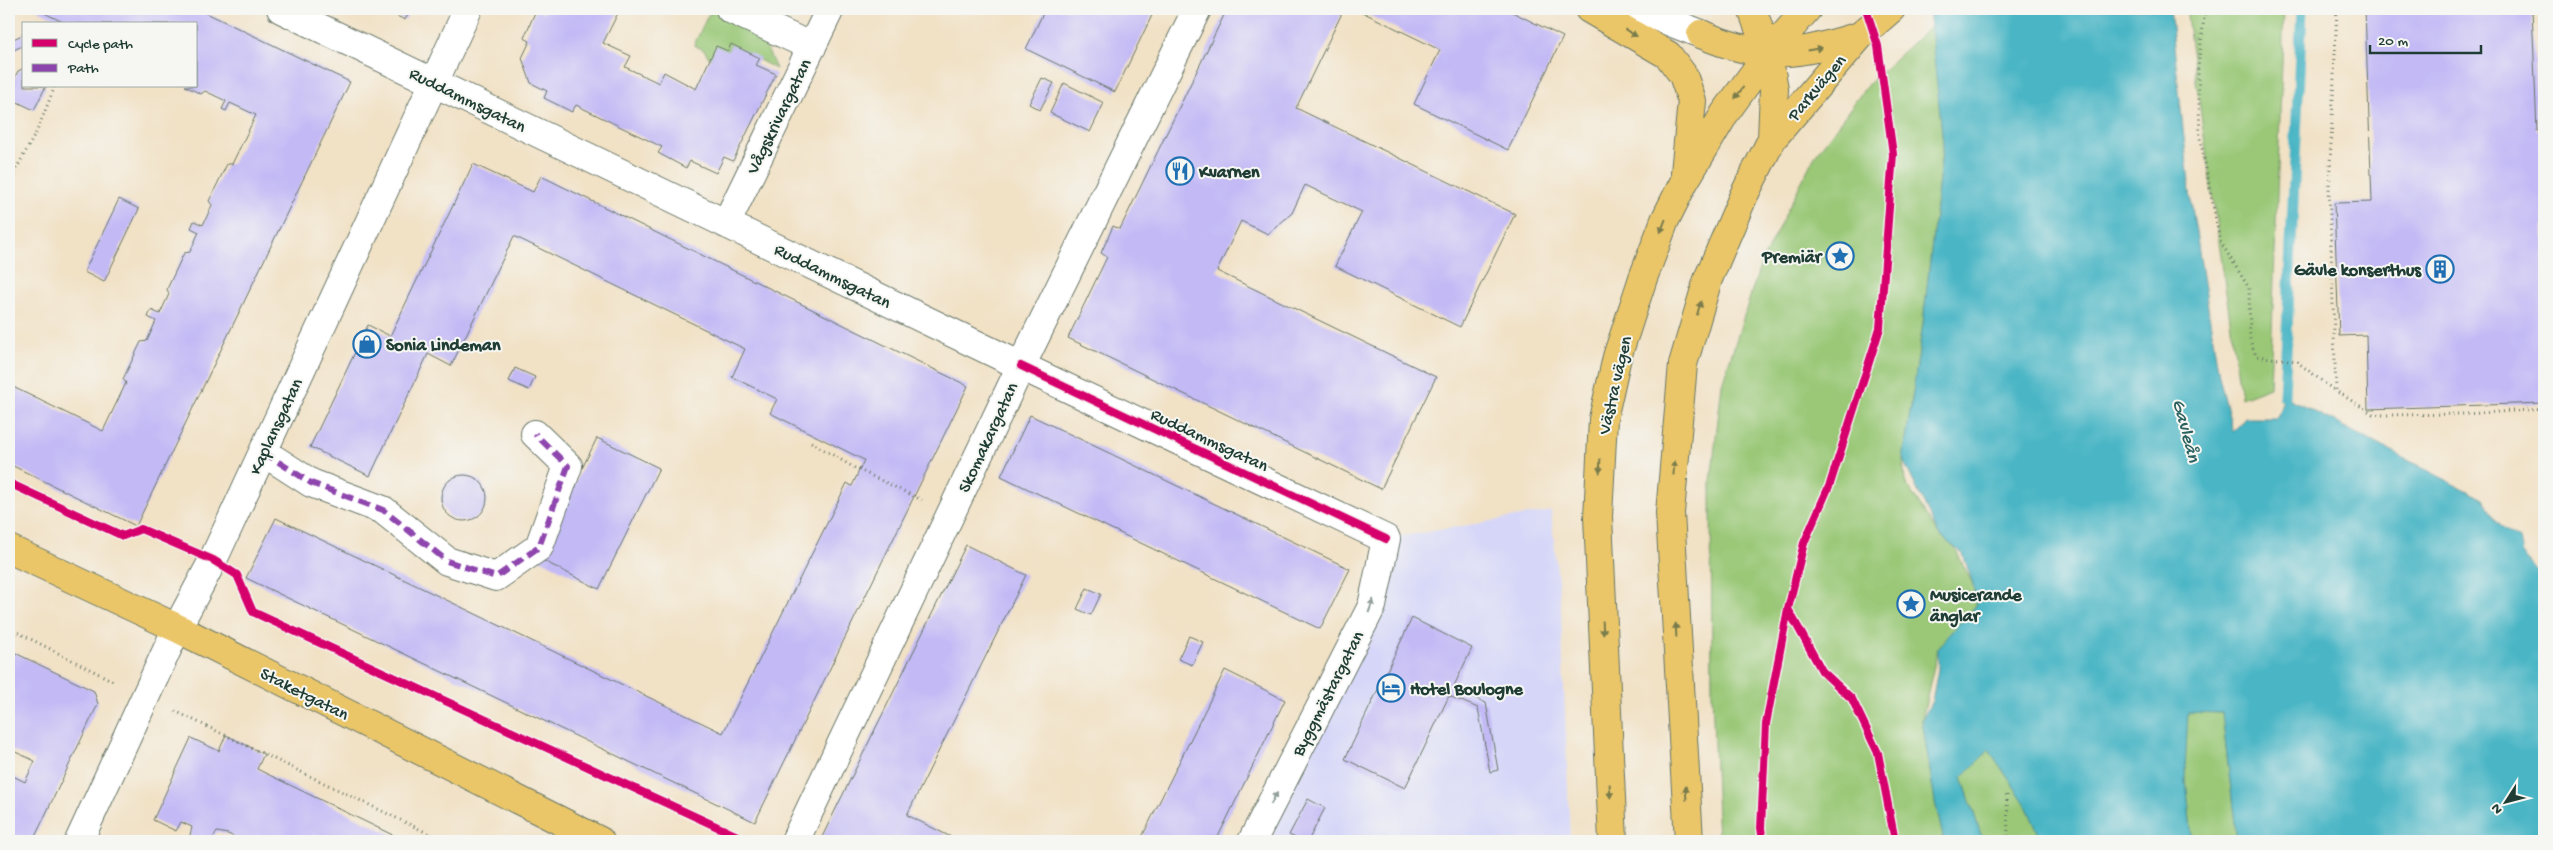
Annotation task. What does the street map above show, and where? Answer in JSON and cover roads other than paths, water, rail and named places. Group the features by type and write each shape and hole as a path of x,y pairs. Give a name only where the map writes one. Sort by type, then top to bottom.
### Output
{"main road":[{"path":"1589,9 1668,55 1683,75 1692,101 1684,182"},
{"path":"1689,841 1670,513 1683,364 1708,279 1743,197 1772,139 1774,89 1768,54 1752,9"},
{"name":"Västra vägen","path":"1613,841 1598,517 1603,419 1617,358 1643,278 1665,220 1684,182 1725,112 1768,54 1807,9"},
{"name":"Parkvägen","path":"1772,139 1860,36 1891,9"},
{"path":"1701,34 1726,45 1768,54 1814,50 1860,36"},
{"name":"Staketgatan","path":"9,549 177,628 600,841"}],"street":[{"name":"Ruddammsgatan","path":"281,9 1021,366 1386,538"},
{"name":"Kaplansgatan","path":"79,841 177,628 213,560 468,9"},
{"path":"730,9 812,47"},
{"name":"Vågskrivargatan","path":"726,224 830,9"},
{"name":"Skomakargatan","path":"795,841 1021,366 1197,9"},
{"path":"1637,9 1701,34"},
{"path":"263,452 311,483 383,510 447,561 496,577 539,547 568,466 536,434"},
{"name":"Byggmästargatan","path":"1252,841 1372,606 1386,538"}],"water":[{"name":"Gavleån","path":"1929,9 2170,9 2191,201 2219,376 2233,432 2245,418 2277,418 2284,396 2483,499 2500,527 2519,540 2522,554 2544,578 2544,841 2237,841 2222,713 2188,712 2185,770 2192,841 2042,841 2025,803 1989,750 1962,777 1983,841 1944,841 1935,802 1922,720 1932,701 1938,669 1938,648 1958,624 1970,616 1976,603 1973,584 1963,554 1939,535 1903,460 1923,324 1943,143"}],"waterway":[{"path":"2284,396 2302,9"}],"place":[{"name":"Kvarnen","path":"1180,171"},
{"name":"Premiär","path":"1840,256"},
{"name":"Gävle konserthus","path":"2440,269"},
{"name":"Sonia Lindeman","path":"367,344"},
{"name":"Musicerande änglar","path":"1911,604"},
{"name":"Hotel Boulogne","path":"1391,688"}]}
